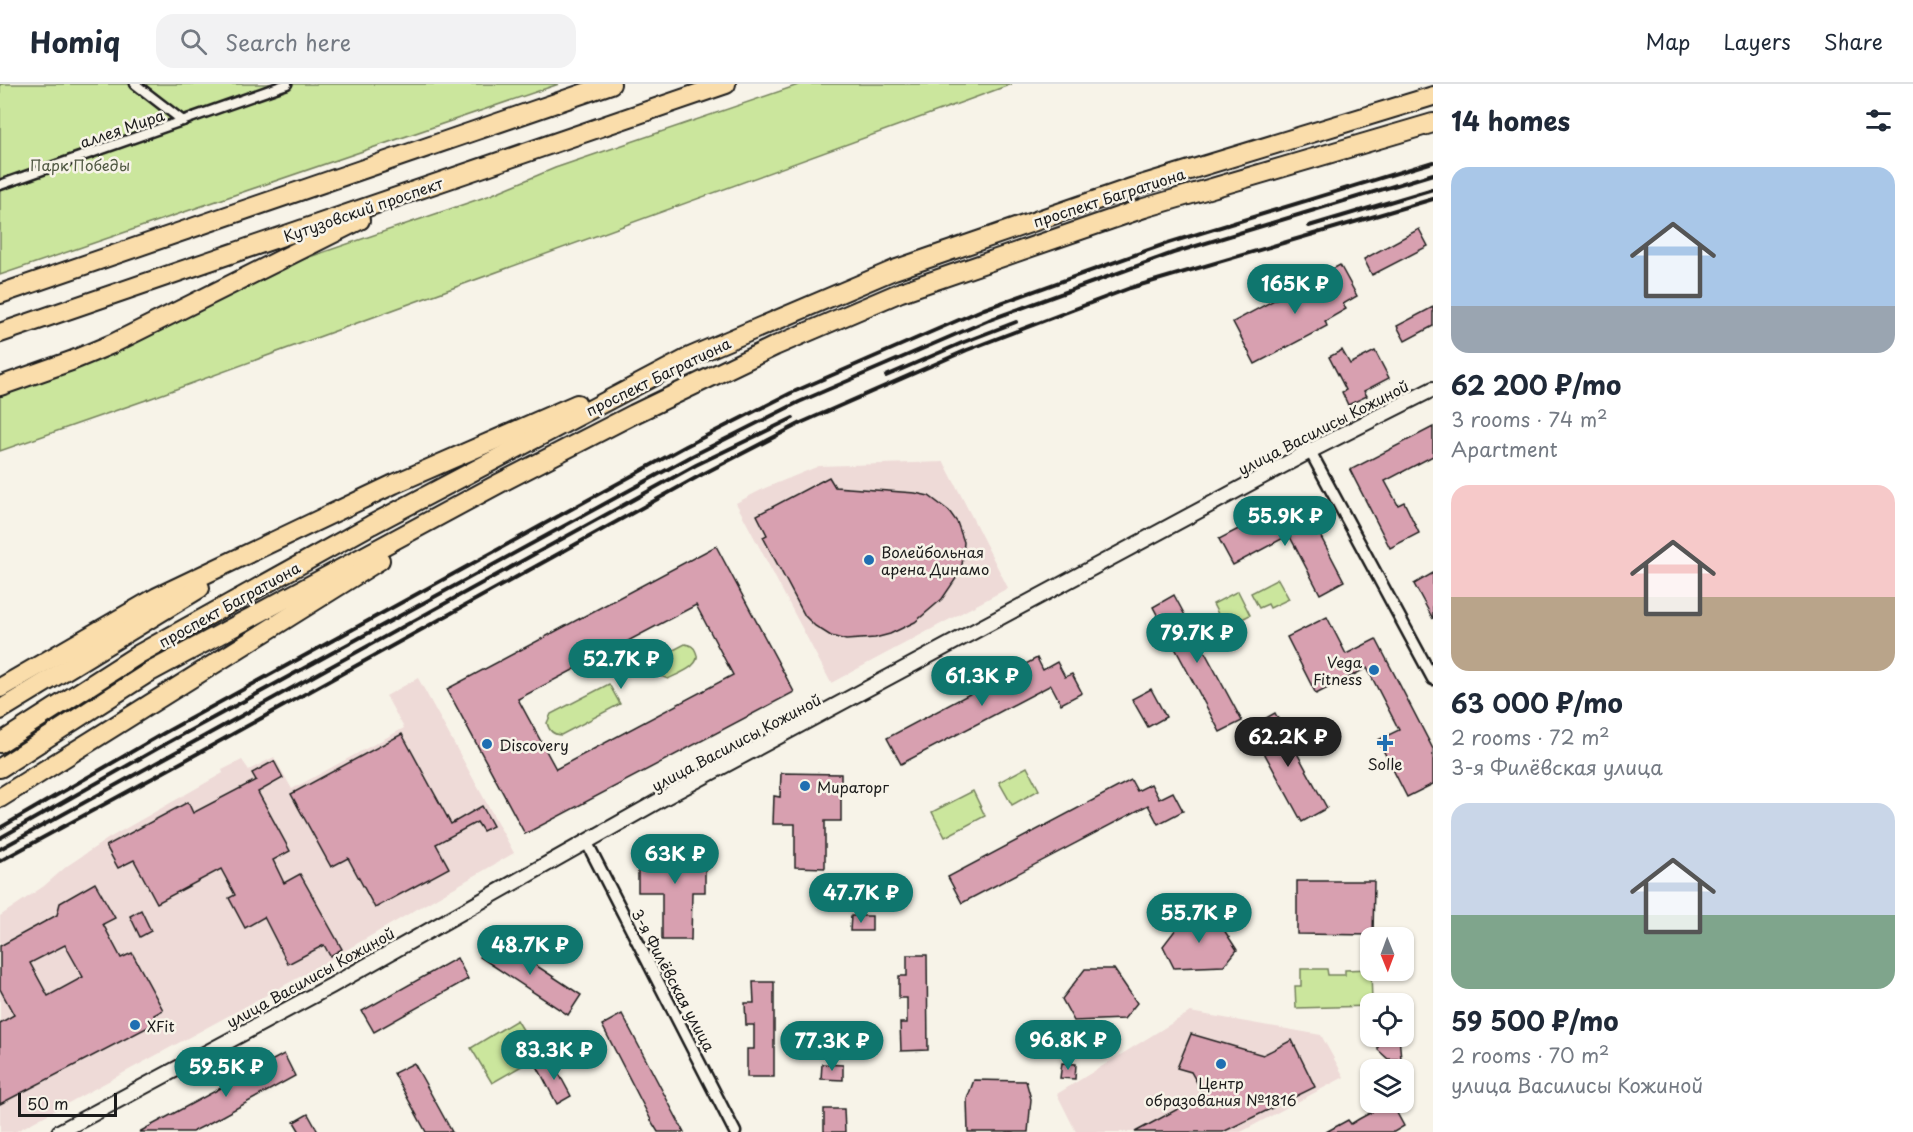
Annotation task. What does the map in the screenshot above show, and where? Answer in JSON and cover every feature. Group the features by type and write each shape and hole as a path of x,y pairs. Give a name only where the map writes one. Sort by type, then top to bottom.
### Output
{"main road":[{"path":"0,294 611,84"},
{"name":"Кутузовский проспект","path":"0,333 726,84"},
{"name":"проспект Багратиона","path":"0,743 139,654 371,525 692,356 894,270 1134,188 1433,96"},
{"name":"проспект Багратиона","path":"0,768 148,673 498,484 634,414 775,346 901,292 1144,208 1433,123"},
{"path":"0,386 112,344 418,190"},
{"path":"0,688 157,597 485,443 692,356"},
{"path":"0,798 299,613 498,484"},
{"path":"0,710 278,540"}],"street":[{"path":"135,84 183,121"},
{"name":"аллея Мира","path":"0,185 287,84"},
{"name":"улица Василисы Кожиной","path":"59,1132 331,986 586,842 1310,451 1433,389"},
{"path":"1310,451 1433,679"},
{"name":"3-я Филёвская улица","path":"586,842 735,1132"}],"shaded area":[{"name":"Волейбольная арена Динамо","path":"944,462 1008,588 831,683 736,503 765,488 819,466"},
{"path":"418,678 514,853 296,979 15,1132 0,1132 0,916 109,838 242,760 249,770 274,757 292,789 404,728 386,696"},
{"name":"Центр образования №1816","path":"1190,1012 1321,1035 1344,1077 1241,1132 1076,1132 1057,1094"}],"green space":[{"name":"Парк Победы","path":"0,84 559,84 0,275"},
{"path":"801,84 1012,84 146,400 0,451 0,393 286,265 488,196 555,168"},
{"path":"1278,579 1289,599 1270,608 1268,604 1259,608 1251,593"},
{"path":"1238,591 1250,615 1225,628 1213,604"},
{"path":"685,644 693,647 697,657 693,665 683,672 668,679 639,668"},
{"path":"609,684 620,704 561,735 550,730 547,723 551,714"},
{"path":"1027,767 1039,790 1012,805 999,782"},
{"path":"973,791 985,816 945,837 932,812"},
{"path":"1301,969 1327,969 1328,975 1345,975 1345,970 1360,969 1360,981 1371,981 1372,993 1360,993 1360,1006 1296,1008 1295,986 1301,986"},
{"path":"517,1020 539,1056 492,1083 471,1048"}],"building":[{"path":"1419,229 1428,246 1372,275 1364,259"},
{"path":"1340,265 1357,296 1343,304 1346,309 1325,321 1327,326 1255,364 1233,322"},
{"path":"1433,307 1433,326 1405,341 1397,326"},
{"path":"1342,350 1350,364 1375,351 1389,378 1364,391 1367,396 1348,405 1342,392 1346,390 1329,357"},
{"path":"1433,427 1433,456 1385,481 1398,505 1404,502 1419,533 1390,548 1350,470"},
{"name":"Волейбольная арена Динамо","path":"829,477 835,487 929,496 949,511 957,522 964,542 962,566 942,599 915,622 890,634 875,638 846,640 831,636 815,626 805,616 763,537 767,535 757,515"},
{"path":"1277,509 1290,534 1313,522 1344,581 1320,594 1289,535 1233,565 1219,539"},
{"path":"716,546 794,692 525,834 447,689","holes":["696,605 733,675 556,769 518,699"]},
{"path":"1433,573 1433,619 1414,584"},
{"path":"1174,595 1242,721 1220,732 1153,607"},
{"path":"1327,617 1346,654 1376,639 1433,749 1433,784 1407,797 1378,740 1399,730 1367,668 1316,694 1287,637"},
{"path":"1037,658 1043,670 1057,662 1065,677 1072,674 1082,693 1061,704 1051,685 901,764 887,738"},
{"path":"1151,689 1166,717 1148,727 1132,699"},
{"path":"1275,713 1327,808 1302,822 1250,727"},
{"path":"402,734 451,824 482,806 493,826 483,831 477,822 436,844 449,868 375,908 348,858 331,867 291,794"},
{"path":"274,761 283,778 258,792 290,851 273,860 284,883 300,874 342,949 330,956 324,945 288,964 264,917 245,928 229,898 235,895 221,869 157,903 134,860 118,868 106,846 188,802 193,813 256,780 252,773"},
{"path":"781,773 841,774 841,821 825,821 825,868 795,867 795,824 773,824 774,796 780,797"},
{"path":"1131,780 1137,791 1151,784 1159,799 1173,792 1183,811 1158,824 1148,805 962,903 948,877"},
{"path":"651,845 705,846 705,892 692,892 691,940 662,940 662,892 638,892 638,870 651,870"},
{"path":"1297,881 1374,881 1373,927 1360,927 1360,935 1297,934"},
{"path":"95,883 115,918 103,924 121,958 132,953 163,1010 154,1015 158,1022 0,1104 0,1023 14,1015 0,989 0,946 57,915 60,903","holes":["65,945 83,977 48,996 30,963"]},
{"path":"141,910 151,931 140,937 130,916"},
{"path":"851,916 872,916 872,931 850,931"},
{"path":"1186,916 1215,916 1237,950 1224,966 1174,968 1163,946"},
{"path":"493,937 581,995 568,1015 480,957"},
{"path":"907,955 927,955 928,1050 901,1051 900,1023 907,1023 907,998 899,998 899,976 907,976"},
{"path":"457,958 468,979 374,1032 362,1011"},
{"path":"1085,969 1114,969 1137,1003 1124,1019 1074,1021 1062,999"},
{"path":"753,982 774,982 774,1077 747,1077 747,1049 754,1049 754,1025 746,1025 745,1003 754,1003"},
{"path":"622,1014 684,1132 658,1132 653,1124 602,1025"},
{"name":"Центр образования №1816","path":"1191,1034 1263,1055 1292,1040 1315,1087 1223,1132 1135,1132 1204,1095 1191,1072 1177,1068"},
{"path":"1378,1047 1400,1047 1401,1059 1388,1059 1378,1050"},
{"path":"284,1054 295,1076 204,1126 192,1132 139,1132"},
{"path":"551,1059 571,1096 557,1104 537,1066"},
{"path":"414,1063 452,1132 426,1132 394,1073"},
{"path":"1062,1063 1076,1064 1075,1079 1060,1078"},
{"path":"822,1064 843,1065 843,1080 821,1079"},
{"path":"974,1080 1026,1081 1031,1099 1028,1132 968,1132 967,1099"},
{"path":"824,1109 844,1109 845,1132 824,1132"},
{"path":"1370,1113 1397,1113 1404,1126 1394,1132 1326,1132 1348,1120 1351,1124"},
{"path":"308,1114 318,1132 300,1132 294,1122"}],"railway":[{"path":"0,828 164,733 686,446 791,393 984,309 1168,243 1433,162"},
{"path":"0,838 169,742 692,456 799,402 989,320 1173,253 1433,174"},
{"path":"1309,226 1433,189"},
{"path":"0,861 701,475 803,422 967,350 1130,288 1433,199"},
{"path":"886,376 1016,322"},
{"path":"0,849 696,465 793,418"}],"place":[{"name":"Волейбольная арена Динамо","path":"869,560"},
{"name":"Vega Fitness","path":"1374,670"},
{"name":"Solle","path":"1385,743"},
{"name":"Discovery","path":"487,744"},
{"name":"Мираторг","path":"805,786"},
{"name":"XFit","path":"135,1025"},
{"name":"Центр образования №1816","path":"1221,1064"}]}
